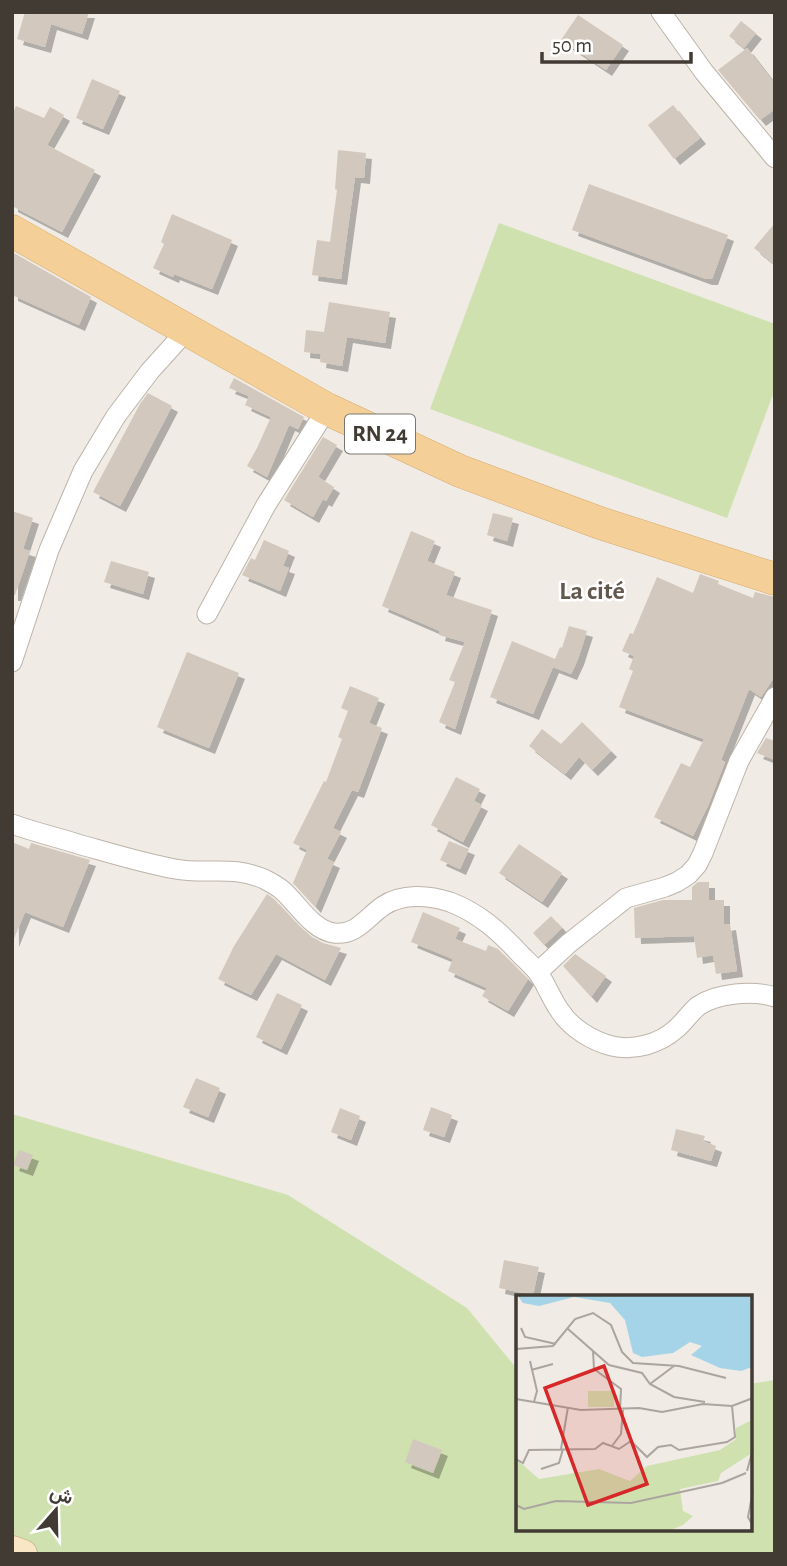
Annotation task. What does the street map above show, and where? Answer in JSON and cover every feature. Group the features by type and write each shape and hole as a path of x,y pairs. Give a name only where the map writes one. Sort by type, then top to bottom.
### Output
{"main road":[{"name":"RN 24","path":"12,231 327,409 460,471 600,523 775,579"}],"street":[{"path":"661,12 704,72 775,158"},
{"path":"12,662 49,550 83,471 116,416 150,371 187,330"},
{"path":"207,614 266,505 327,409"},
{"path":"538,972 568,944 626,898 677,882 697,865 739,761 775,697"},
{"path":"12,824 146,863 179,870 225,870 263,879 281,888 319,928 335,933 344,933 359,927 381,908 402,898 419,896 448,902 475,914 499,932 538,972 561,1013 593,1039 612,1046 647,1045 663,1038 710,999 753,993 775,997"},
{"path":"12,1550 23,1554"}],"green space":[{"path":"499,223 775,324 775,389 727,518 430,409"},
{"path":"12,1114 288,1195 467,1308 516,1368 516,1531 752,1531 752,1384 775,1380 775,1554 12,1554"}],"building":[{"path":"25,12 89,12 82,34 51,24 45,47 17,39"},
{"path":"578,15 623,45 606,70 561,40"},
{"path":"741,21 756,33 744,48 729,36"},
{"path":"747,48 775,84 775,109 760,120 718,70"},
{"path":"92,79 120,91 103,129 76,118"},
{"path":"673,105 700,138 674,159 648,125"},
{"path":"16,106 44,118 50,107 64,115 47,145 95,170 62,232 12,206 12,115"},
{"path":"338,150 366,153 364,178 355,177 341,279 312,275 317,240 330,242 337,190"},
{"path":"589,184 728,235 712,279 572,230"},
{"path":"172,214 232,240 212,289 153,268 164,244 161,242"},
{"path":"775,223 775,265 754,248"},
{"path":"12,252 91,297 79,325 12,295"},
{"path":"329,302 390,312 385,343 347,337 342,366 320,362 321,354 304,352 306,330 324,332"},
{"path":"234,378 304,417 298,429 289,425 267,477 247,466 271,417 245,405 249,396 229,388"},
{"path":"148,393 172,406 120,506 93,492"},
{"path":"323,437 337,445 318,477 334,487 326,501 323,499 313,517 284,500"},
{"path":"12,511 33,518 23,549 30,551 15,595 12,595"},
{"path":"493,513 513,518 507,541 487,535"},
{"path":"411,531 435,541 427,561 455,572 446,595 492,610 455,729 439,722 455,682 449,680 465,642 439,635 440,631 382,606"},
{"path":"264,540 289,551 283,566 289,568 280,591 242,575 251,558 255,560"},
{"path":"111,561 149,572 143,594 104,582"},
{"path":"700,574 753,598 755,592 775,597 775,676 761,697 749,689 721,760 725,762 693,836 654,817 681,763 690,767 704,739 619,707 633,671 629,669 634,656 622,651 630,633 633,634 657,577 693,593"},
{"path":"569,626 587,631 578,659 571,674 553,667 533,714 490,697 512,641 555,659 560,647 562,648"},
{"path":"187,652 239,673 209,748 157,727"},
{"path":"350,686 379,698 369,723 382,728 358,792 352,790 333,828 341,832 327,859 334,862 315,907 293,883 307,850 293,843 324,781 326,782 342,739 338,737 348,711 341,708"},
{"path":"582,722 611,751 592,770 579,757 565,774 529,746 542,729 561,744"},
{"path":"766,738 775,741 775,760 757,753"},
{"path":"456,777 480,789 474,801 482,805 463,842 431,825"},
{"path":"449,841 469,849 460,869 440,860"},
{"path":"12,842 29,849 31,843 90,860 63,927 25,912 13,941"},
{"path":"519,844 562,873 542,902 499,873"},
{"path":"698,882 709,882 709,900 724,900 724,925 730,924 737,971 716,974 713,955 697,958 694,936 635,938 634,908 663,900 692,900 692,887"},
{"path":"267,894 312,937 341,948 325,980 276,954 251,995 218,979 234,946"},
{"path":"423,912 460,928 455,939 486,951 488,945 498,949 528,979 508,1011 482,996 487,988 448,971 453,959 411,942"},
{"path":"551,916 562,928 544,945 533,933"},
{"path":"575,954 606,976 591,997 563,966"},
{"path":"277,993 302,1005 281,1049 256,1037"},
{"path":"196,1078 220,1088 208,1117 183,1107"},
{"path":"431,1107 452,1115 444,1137 423,1130"},
{"path":"340,1108 360,1116 351,1140 331,1132"},
{"path":"676,1129 705,1136 703,1141 716,1146 711,1161 671,1150"},
{"path":"19,1150 33,1155 27,1170 13,1165"},
{"path":"504,1260 539,1267 533,1295 499,1288"},
{"path":"413,1439 442,1450 433,1473 405,1462"}],"district":[{"name":"La cité","path":"592,591"}]}
